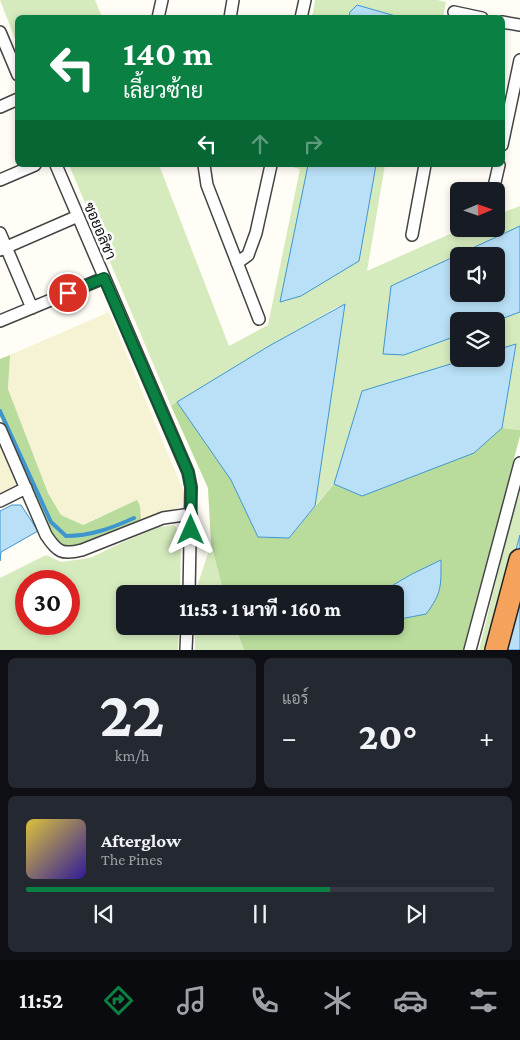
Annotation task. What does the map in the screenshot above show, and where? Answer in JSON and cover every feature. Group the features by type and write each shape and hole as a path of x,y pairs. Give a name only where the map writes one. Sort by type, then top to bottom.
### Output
{"highway":[{"path":"496,650 520,560"}],"street":[{"path":"159,15 162,0"},
{"path":"230,15 233,0"},
{"path":"302,15 305,0"},
{"path":"454,10 472,15"},
{"path":"505,22 520,25"},
{"path":"1,36 15,68"},
{"path":"505,131 520,60"},
{"path":"0,107 15,100"},
{"path":"0,180 30,167"},
{"name":"ซอยอลิชา","path":"57,167 188,472 191,487 189,585"},
{"path":"204,167 207,185 258,318"},
{"path":"237,263 248,255 256,233 271,167"},
{"path":"412,235 425,167"},
{"path":"495,182 498,167"},
{"path":"3,249 78,216"},
{"path":"0,233 3,249 32,308"},
{"path":"0,321 104,278"},
{"path":"0,429 46,536 54,548 71,553 163,518 191,514"},
{"path":"470,650 520,463"},
{"path":"0,501 26,488"},
{"path":"186,650 187,635"}],"shaded area":[{"path":"109,312 186,497 176,510 141,519 140,506 101,516 82,525 61,515 48,493 8,389 10,355"},
{"path":"0,440 19,487 0,496"}],"green space":[{"path":"0,0 95,0 101,15 15,15 15,39"},
{"path":"315,0 437,0 446,2 443,15 312,15"},
{"path":"70,167 160,167 229,346 268,325 300,169 292,167 385,167 367,271 450,234 450,238 494,238 475,247 450,247 450,259 391,286 404,355 450,338 450,364 362,391 334,484 315,506 345,304 269,346 171,406"},
{"path":"520,206 520,226 505,233 505,212"},
{"path":"520,312 520,430 502,428 516,345 505,348 505,318"},
{"path":"10,355 8,389 48,493 61,515 83,525 137,500 140,506 141,519 102,538 80,545 71,546 63,544 53,538 0,417 0,359"},
{"path":"177,402 231,480 258,537 289,538 334,484 362,496 474,453 502,428 520,430 520,436 463,650 244,650 238,635 404,635 404,618 426,614 441,560 393,585 222,585 211,544 208,488 171,406"},
{"path":"520,492 520,650 479,650 508,531"},
{"path":"174,525 181,536 180,585 116,585 116,635 179,635 178,650 0,650 0,578 15,570 15,635 80,635 80,570 16,570 46,555 61,562 90,558 159,527"},
{"path":"211,544 222,585 198,585"},
{"path":"195,635 238,635 244,650 195,650"}],"water":[{"path":"357,5 392,15 349,15"},
{"path":"308,167 376,167 359,261 301,296 280,302"},
{"path":"520,226 520,312 505,318 505,312 450,312 450,338 404,355 383,354 391,286 450,259 450,302 505,302 505,247 475,247 494,238 505,238 505,233"},
{"path":"345,304 315,506 289,538 258,537 231,480 177,402 269,346"},
{"path":"516,344 502,428 474,453 362,496 334,484 362,391 450,364 450,367 505,367 505,347"},
{"path":"12,505 21,505 38,531 1,552 0,561 0,511"},
{"path":"520,535 520,650 488,650"},
{"path":"441,560 440,589 435,600 426,614 404,618 404,585 393,585"}],"waterway":[{"path":"0,411 51,522 66,536 84,535 101,531 134,518"}],"route":[{"path":"68,293 104,278 188,472 191,487 191,530"}]}
